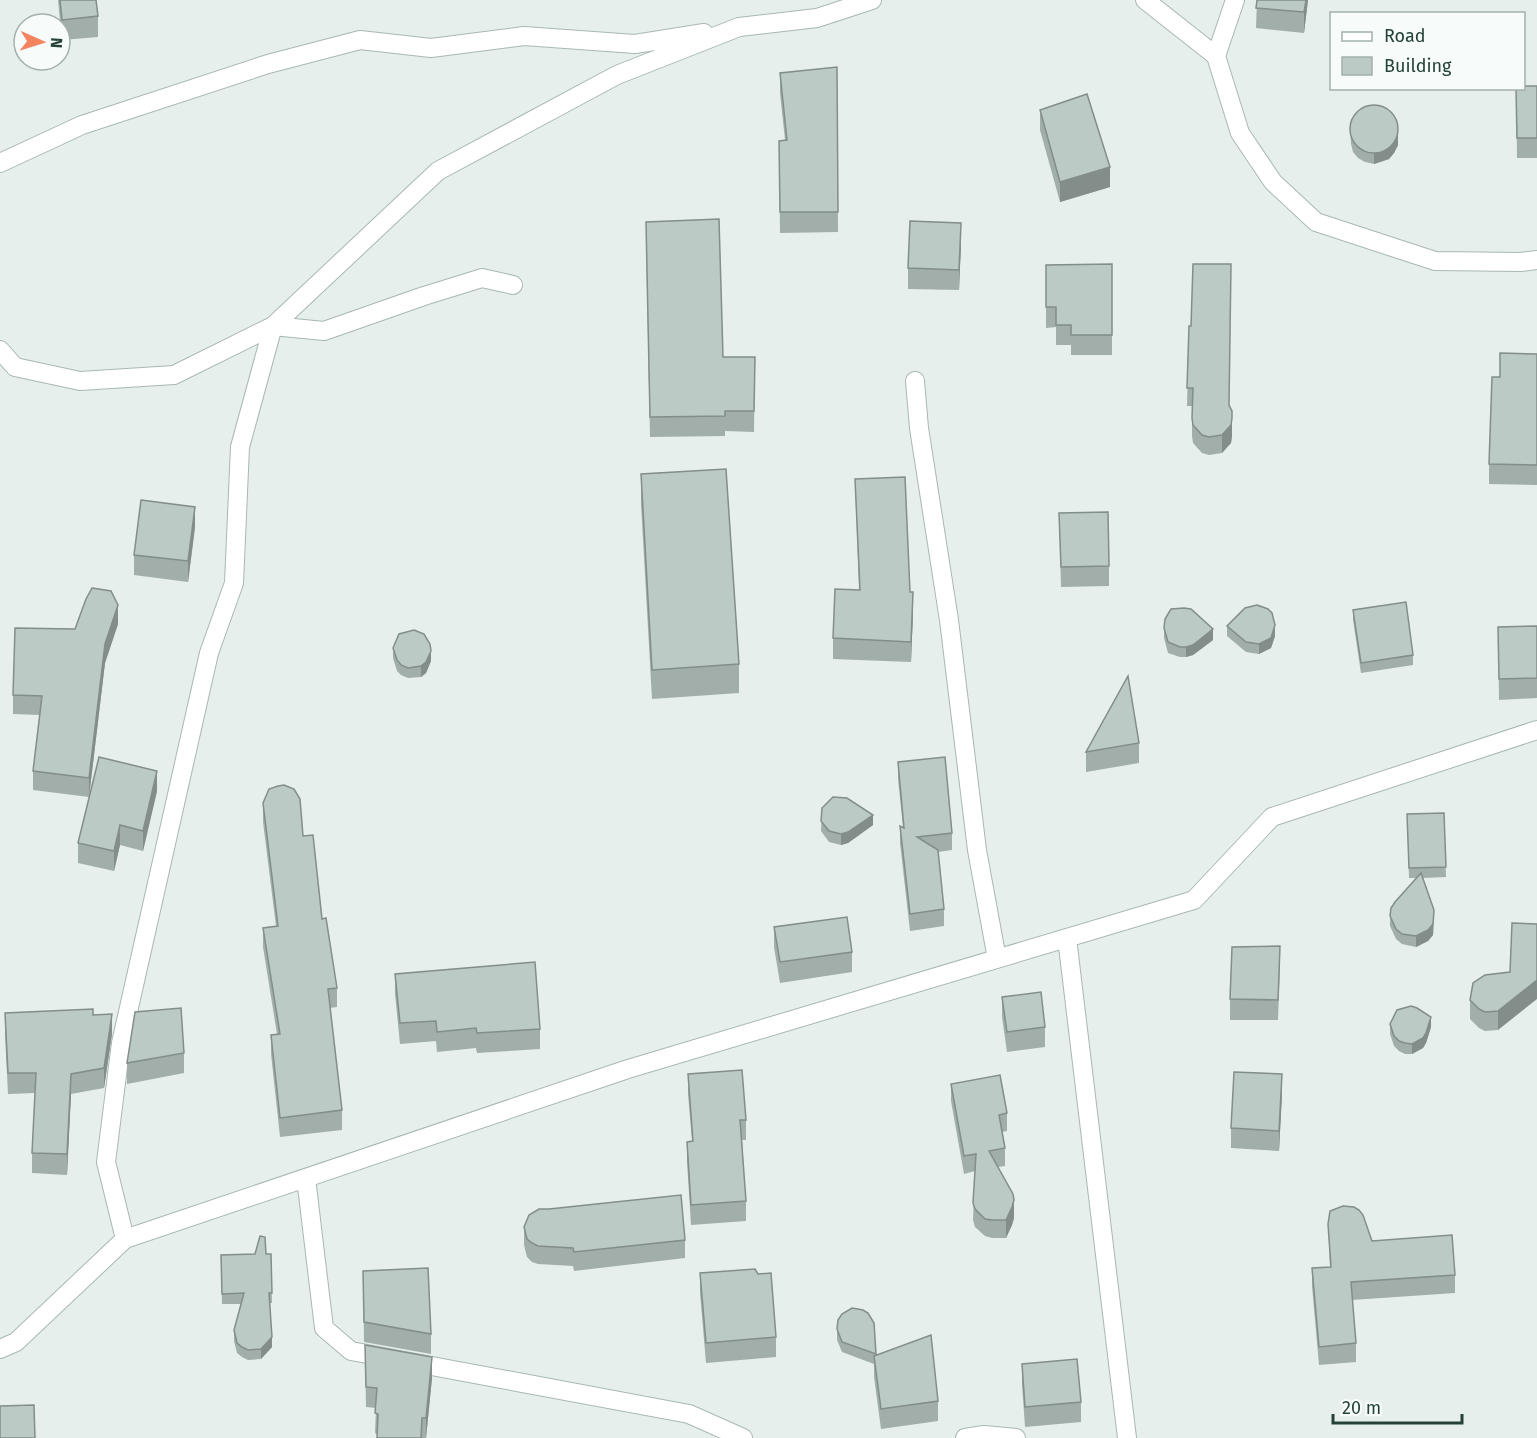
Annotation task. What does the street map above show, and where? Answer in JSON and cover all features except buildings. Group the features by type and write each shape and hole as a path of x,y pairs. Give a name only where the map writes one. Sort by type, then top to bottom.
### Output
{"street":[{"path":"0,163 82,125 268,64 360,40 431,48 524,36 635,44 739,27 817,18 872,0"},
{"path":"1145,0 1216,56 1240,133 1273,182 1316,222 1435,261 1521,262 1537,260"},
{"path":"1216,56 1235,0"},
{"path":"0,350 15,367 80,381 174,375 273,326 438,171 616,75 739,27"},
{"path":"273,326 324,331 482,278 513,285"},
{"path":"124,1239 106,1162 121,1042 209,653 234,582 240,447 273,326"},
{"path":"915,381 919,428 949,620 977,850 997,959"},
{"path":"0,1349 16,1342 124,1239 628,1069 1194,900 1272,817 1537,730"},
{"path":"1067,938 1127,1438"},
{"path":"306,1178 324,1328 351,1351 689,1414 743,1438"},
{"path":"965,1438 984,1435 1016,1438"}]}
